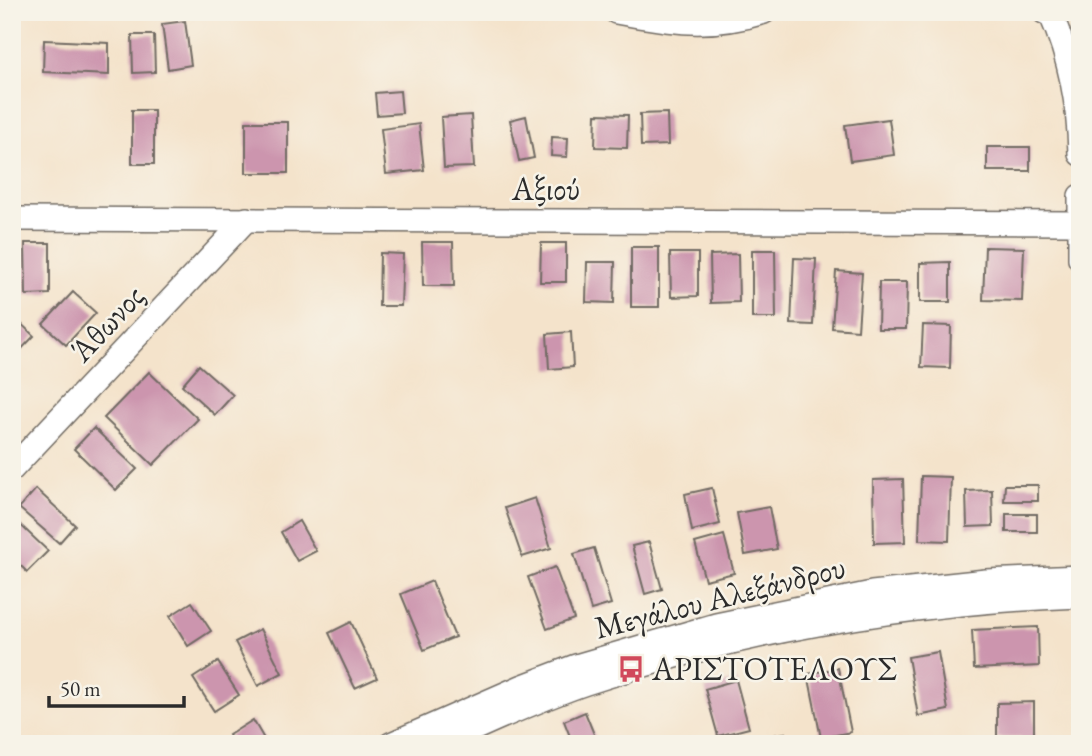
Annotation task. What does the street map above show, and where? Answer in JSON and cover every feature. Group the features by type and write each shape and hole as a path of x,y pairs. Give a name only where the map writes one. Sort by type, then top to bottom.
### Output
{"street":[{"path":"616,12 670,17 682,23 742,19 764,12"},
{"path":"1047,14 1058,33 1071,83 1080,154"},
{"path":"1080,197 1080,259"},
{"name":"Αξιού","path":"12,219 1079,223"},
{"name":"Άθωνος","path":"12,469 247,219"},
{"name":"Μεγάλου Αλεξάνδρου","path":"391,744 576,666 716,625 872,593 986,581 1080,577"},
{"name":"Μεγάλου Αλεξάνδρου","path":"439,744 583,684 769,632 856,616 940,606 1018,598 1080,596"}],"building":[{"path":"185,21 191,65 168,69 162,24"},
{"path":"132,35 154,35 155,72 133,73"},
{"path":"44,40 109,43 109,75 43,72"},
{"path":"400,91 402,113 377,115 375,93"},
{"path":"12,96 17,96 17,137 12,137"},
{"path":"132,110 154,110 154,164 132,164"},
{"path":"667,113 668,145 641,146 640,114"},
{"path":"596,114 628,115 627,148 595,147"},
{"path":"471,115 474,167 444,168 441,117"},
{"path":"526,116 534,158 519,161 510,120"},
{"path":"889,119 894,155 850,161 845,125"},
{"path":"246,122 288,122 288,173 246,173"},
{"path":"419,124 424,170 386,174 381,129"},
{"path":"552,137 568,138 567,157 551,156"},
{"path":"987,147 1030,147 1030,171 987,171"},
{"path":"422,242 453,242 454,286 423,286"},
{"path":"25,243 50,243 50,294 26,295"},
{"path":"541,243 566,243 566,282 540,282"},
{"path":"631,247 659,247 659,307 631,307"},
{"path":"985,247 1024,248 1022,301 983,300"},
{"path":"752,250 775,250 776,318 752,318"},
{"path":"380,253 403,254 401,306 379,306"},
{"path":"670,253 698,253 698,296 671,297"},
{"path":"738,254 739,302 711,303 710,255"},
{"path":"794,258 816,259 813,325 791,324"},
{"path":"587,262 615,262 614,303 586,302"},
{"path":"950,262 950,302 920,302 920,263"},
{"path":"836,271 862,273 858,330 832,328"},
{"path":"879,282 907,282 906,329 878,329"},
{"path":"73,292 96,313 66,345 43,324"},
{"path":"12,315 34,336 12,359"},
{"path":"923,325 951,326 950,368 921,367"},
{"path":"571,332 573,367 549,369 547,334"},
{"path":"199,365 233,395 215,415 182,385"},
{"path":"149,372 198,419 153,465 104,418"},
{"path":"94,428 137,469 116,490 74,449"},
{"path":"921,476 951,477 949,541 919,540"},
{"path":"903,479 905,542 874,543 873,480"},
{"path":"1005,485 1038,485 1038,501 1004,501"},
{"path":"712,488 720,524 692,531 685,494"},
{"path":"36,489 75,525 59,543 19,508"},
{"path":"992,490 993,526 967,527 966,491"},
{"path":"535,498 551,548 522,557 505,508"},
{"path":"769,507 777,549 745,555 737,513"},
{"path":"1006,514 1037,514 1037,532 1006,532"},
{"path":"12,517 48,551 27,572 12,557"},
{"path":"299,521 316,551 297,561 281,532"},
{"path":"724,535 734,573 705,580 695,543"},
{"path":"649,542 662,589 645,594 632,546"},
{"path":"594,548 611,604 591,610 574,554"},
{"path":"555,567 574,619 547,629 528,577"},
{"path":"432,581 455,637 424,650 401,594"},
{"path":"192,602 211,631 188,646 170,616"},
{"path":"351,622 377,678 355,688 329,633"},
{"path":"1038,627 1039,666 974,669 972,630"},
{"path":"260,629 282,673 258,686 235,642"},
{"path":"938,652 948,710 918,716 908,657"},
{"path":"218,662 239,695 214,711 193,678"},
{"path":"838,668 851,732 821,738 808,674"},
{"path":"736,680 749,728 718,736 705,689"},
{"path":"1034,702 1034,738 997,738 997,703"},
{"path":"585,712 598,744 573,744 564,721"},
{"path":"253,720 267,744 234,744 229,735"},
{"path":"785,733 787,744 769,744 768,736"}],"place":[{"name":"ΑΡΙΣΤΟΤΕΛΟΥΣ","path":"631,669"}]}
